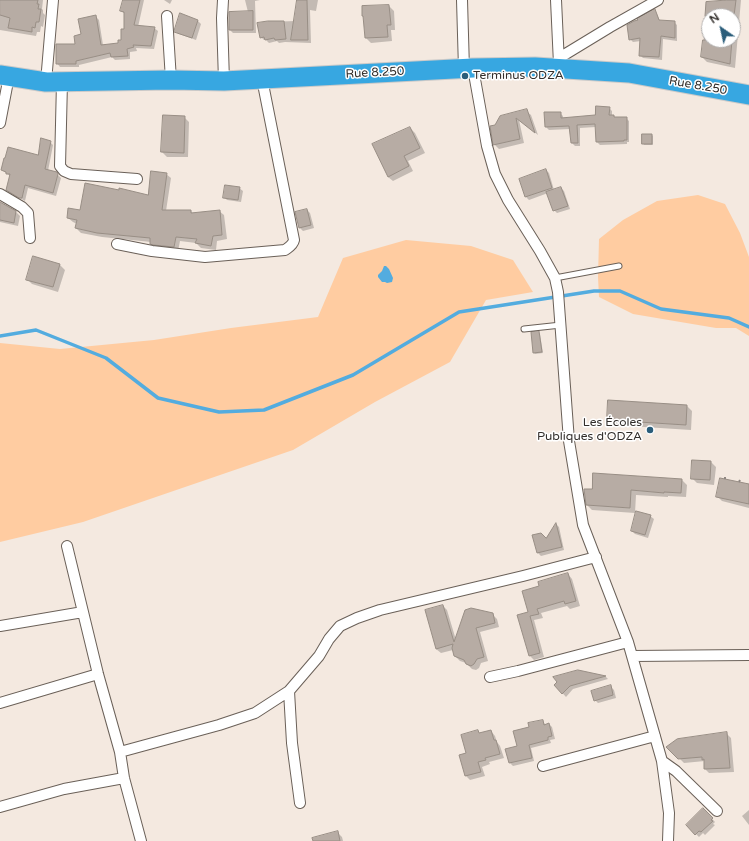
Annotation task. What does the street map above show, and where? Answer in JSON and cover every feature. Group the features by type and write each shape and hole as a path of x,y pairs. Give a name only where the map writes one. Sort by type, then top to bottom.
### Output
{"highway":[{"name":"Rue 8.250","path":"4,76 54,82 171,80 224,81 469,68 535,67 559,63 629,73 749,95"}],"street":[{"path":"53,0 54,82 60,166 64,171 71,174 137,179"},
{"path":"223,0 222,18 224,81"},
{"path":"462,0 469,68 495,174 508,200 540,251 554,278 558,292 568,441 583,525 628,642 662,762 669,813 668,841"},
{"path":"556,0 559,63"},
{"path":"559,63 610,27 658,0"},
{"path":"167,16 171,80"},
{"path":"0,124 4,76"},
{"path":"117,244 152,251 205,257 285,250 291,246 294,240 262,79"},
{"path":"0,194 22,207 28,213 30,238"},
{"path":"67,546 98,674 120,752 124,778 140,841"},
{"path":"120,752 219,725 255,713 289,690 319,656 329,639 340,626 357,618 380,610 596,557"},
{"path":"0,626 83,612"},
{"path":"490,677 628,642"},
{"path":"632,656 749,655"},
{"path":"0,703 98,674"},
{"path":"289,690 292,743 300,803"},
{"path":"543,766 654,736"},
{"path":"662,762 676,771 717,811"},
{"path":"0,807 64,789 124,778"}],"lane":[{"path":"554,278 618,266"},
{"path":"524,329 561,325"}],"shaded area":[{"path":"698,195 725,204 740,233 749,257 749,336 736,328 716,328 633,314 599,297 599,239 623,220 657,201"},
{"path":"406,240 471,246 513,260 533,292 486,300 450,362 375,402 293,450 83,522 0,542 0,343 60,349 154,340 318,317 343,258"}],"water":[{"path":"384,266 389,269 393,278 392,282 382,282 378,277"}],"building":[{"path":"0,0 38,0 38,9 41,9 39,22 36,22 35,28 32,27 32,32 8,28 10,18 0,15"},
{"path":"123,0 140,0 134,25 155,27 151,46 133,45 134,47 127,49 128,56 111,57 110,53 76,61 76,64 56,64 56,44 75,44 74,36 81,34 78,19 96,15 101,45 118,43 118,40 121,40 121,29 124,29 124,12 120,11"},
{"path":"297,0 307,0 308,40 291,40"},
{"path":"736,0 735,8 706,8 706,2"},
{"path":"389,5 391,25 387,25 388,37 365,38 362,6"},
{"path":"655,9 659,20 675,21 675,38 661,36 659,57 639,56 640,38 629,40 627,25"},
{"path":"253,11 253,30 229,30 229,12"},
{"path":"180,13 198,20 192,38 174,32"},
{"path":"284,21 286,39 275,40 274,38 265,40 264,37 260,38 257,23"},
{"path":"702,48 731,48 730,64 701,57"},
{"path":"596,106 610,107 609,115 614,115 614,117 627,117 627,140 596,142 595,124 577,125 578,143 571,143 569,126 545,127 544,112 561,112 561,118 595,115"},
{"path":"527,109 535,133 516,118 520,139 493,145 490,126 495,125 500,116"},
{"path":"163,115 185,116 184,153 161,152"},
{"path":"410,127 420,148 404,156 409,166 388,177 372,144"},
{"path":"642,134 652,134 652,144 642,144"},
{"path":"41,138 51,141 45,169 57,172 58,174 53,193 25,185 22,198 19,198 6,190 10,174 6,174 6,172 1,170 8,147 38,155"},
{"path":"546,169 552,188 525,197 519,179"},
{"path":"151,171 167,173 162,210 191,210 191,213 220,210 222,235 213,236 211,246 195,243 197,239 176,237 174,247 153,245 150,244 150,238 97,233 75,228 77,220 67,218 68,208 80,210 85,183 119,190 119,188 148,195"},
{"path":"225,185 240,187 238,200 223,198"},
{"path":"561,187 568,206 553,211 546,192"},
{"path":"0,202 16,211 14,223 0,220"},
{"path":"307,209 311,225 299,228 295,212"},
{"path":"33,256 60,264 53,287 26,280"},
{"path":"539,331 542,352 533,353 531,332"},
{"path":"608,400 687,405 686,425 607,420"},
{"path":"692,460 711,461 710,480 691,479"},
{"path":"593,473 682,479 681,493 631,490 630,508 586,505 584,489 592,489"},
{"path":"720,478 749,484 749,504 716,497"},
{"path":"636,511 651,515 645,535 631,531"},
{"path":"556,523 562,547 537,553 532,535 541,533 546,538"},
{"path":"568,573 576,601 565,604 564,601 537,609 539,614 530,616 540,653 529,656 517,615 528,612 522,591 539,586 538,582"},
{"path":"443,605 454,642 465,610 471,608 493,613 495,623 476,628 484,657 477,659 471,666 466,664 464,660 454,656 452,648 453,644 436,649 425,610"},
{"path":"578,670 606,676 570,686 562,694 554,685 557,682 553,677"},
{"path":"611,685 613,695 594,701 591,691"},
{"path":"543,720 544,725 549,723 552,736 548,737 548,740 529,745 532,758 509,763 505,749 517,746 513,731 529,727 528,723"},
{"path":"478,730 479,733 491,730 500,754 485,758 486,760 478,762 481,772 465,776 459,755 466,753 461,735"},
{"path":"727,732 730,768 704,769 704,759 702,760 702,757 678,759 666,747 677,739"},
{"path":"703,808 713,818 711,820 713,821 701,832 699,831 695,835 686,825"},
{"path":"338,831 340,841 313,841 312,838"}],"waterway":[{"path":"0,336 36,330 106,358 158,398 219,412 264,410 353,375 459,312 594,291 620,291 661,309 729,318 749,327"}],"place":[{"name":"Terminus ODZA","path":"465,76"},
{"name":"Les Écoles Publiques d'ODZA","path":"650,430"}]}
